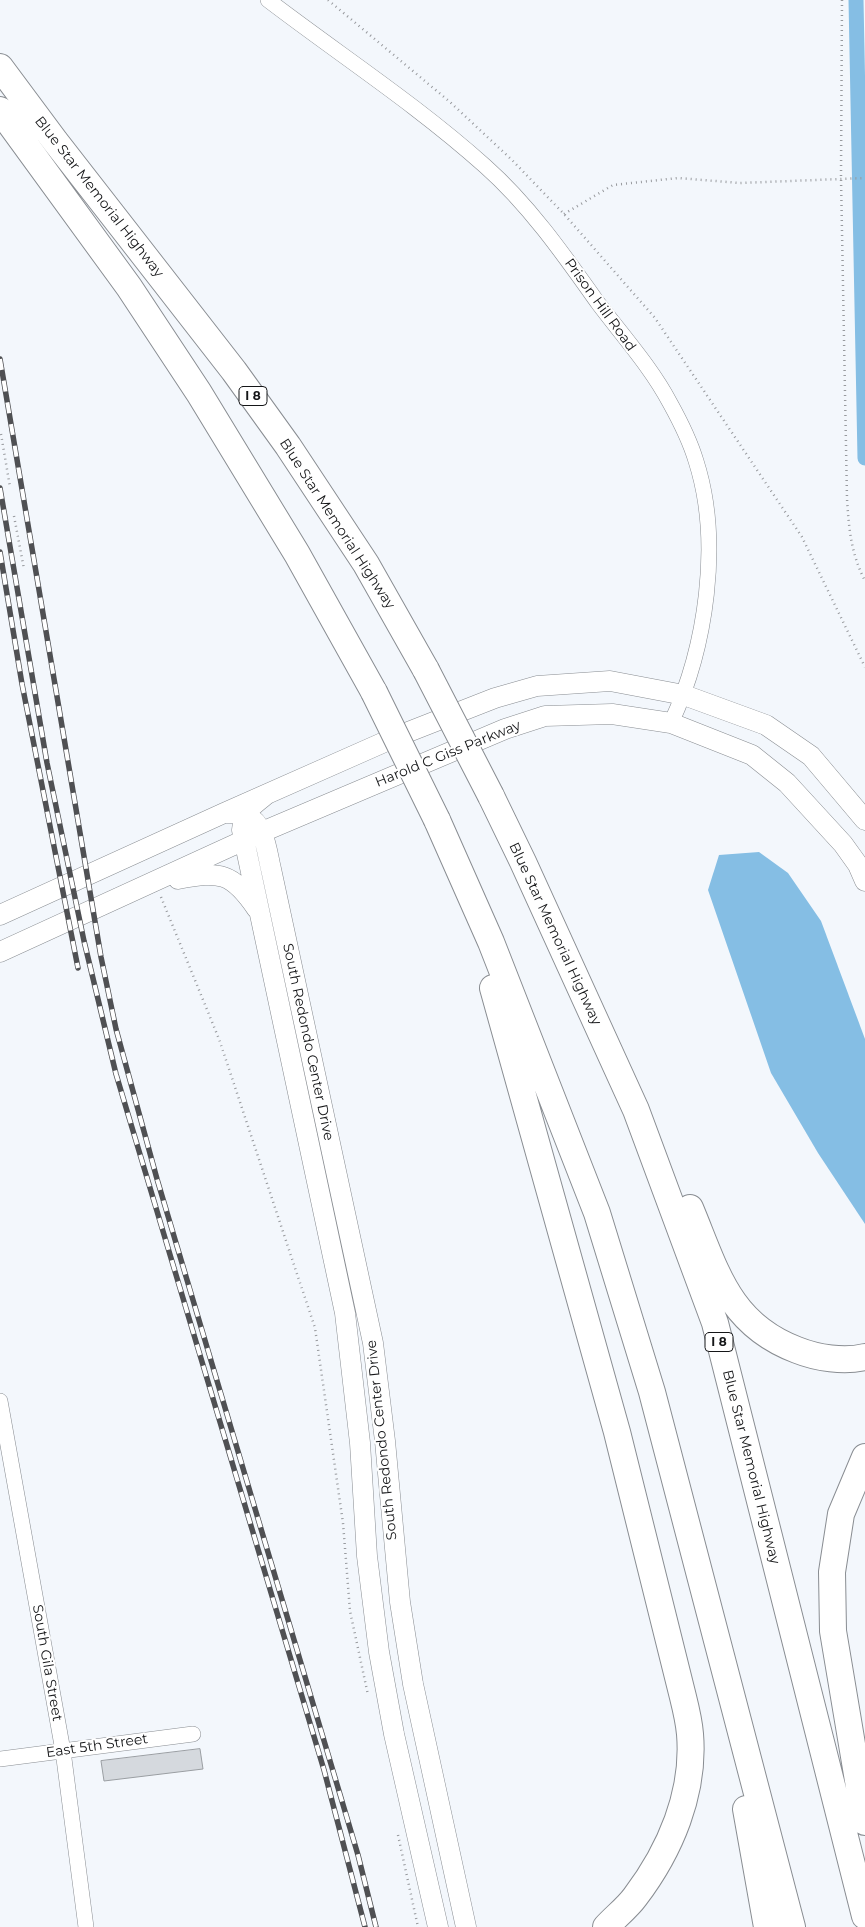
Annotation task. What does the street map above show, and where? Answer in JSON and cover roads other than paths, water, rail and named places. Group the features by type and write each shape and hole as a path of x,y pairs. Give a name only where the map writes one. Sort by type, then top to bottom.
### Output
{"highway":[{"name":"Blue Star Memorial Highway","path":"0,67 55,141 234,371 326,502 366,564 426,670 523,862 636,1110 714,1323 865,1916"},
{"name":"Blue Star Memorial Highway","path":"0,110 129,287 200,393 284,532 374,692 461,872 491,942 597,1213 652,1392 792,1927"},
{"path":"523,862 580,950 646,1101 723,1287 739,1311 759,1330 778,1343 807,1354 836,1358 865,1356"},
{"path":"461,872 617,1432 683,1697 690,1734 689,1772 683,1801 668,1846 635,1898 606,1927"},
{"path":"865,1457 840,1514 832,1572 833,1631 865,1822"},
{"path":"710,1612 766,1927"}],"main road":[{"path":"0,914 224,812 398,736 495,698 537,686 610,681 684,695 766,726 811,756 865,820"},
{"name":"Harold C Giss Parkway","path":"0,952 153,890 253,836 504,729 545,716 612,714 671,723 752,755 787,783 843,844 858,865 865,881"},
{"path":"224,812 245,815 250,808 267,794"},
{"name":"South Redondo Center Drive","path":"245,815 242,830 253,836 271,869 372,1343 385,1441 400,1602 412,1675 466,1927"},
{"path":"271,869 278,845 286,832 302,815"},
{"name":"South Redondo Center Drive","path":"253,836 260,914 345,1313 360,1443 367,1556 379,1652 394,1734 438,1927"},
{"path":"153,890 205,873 216,875 231,880 241,889 260,914"}],"street":[{"name":"Prison Hill Road","path":"268,0 432,121 486,167 553,240 670,402 697,463 704,495 708,534 708,584 702,626 684,695 671,723"},
{"name":"South Gila Street","path":"0,1401 63,1751 86,1927"},
{"name":"East 5th Street","path":"0,1759 194,1734"}],"water":[{"path":"759,852 788,873 821,921 865,1039 865,1224 818,1153 771,1073 708,890 719,855"}],"waterway":[{"path":"856,0 865,458"}],"railway":[{"path":"0,359 101,957 116,1029 157,1179 358,1855 376,1927"},
{"path":"0,488 47,763 84,941 116,1074 324,1770 365,1927"},
{"path":"0,552 22,684 78,968"}]}
